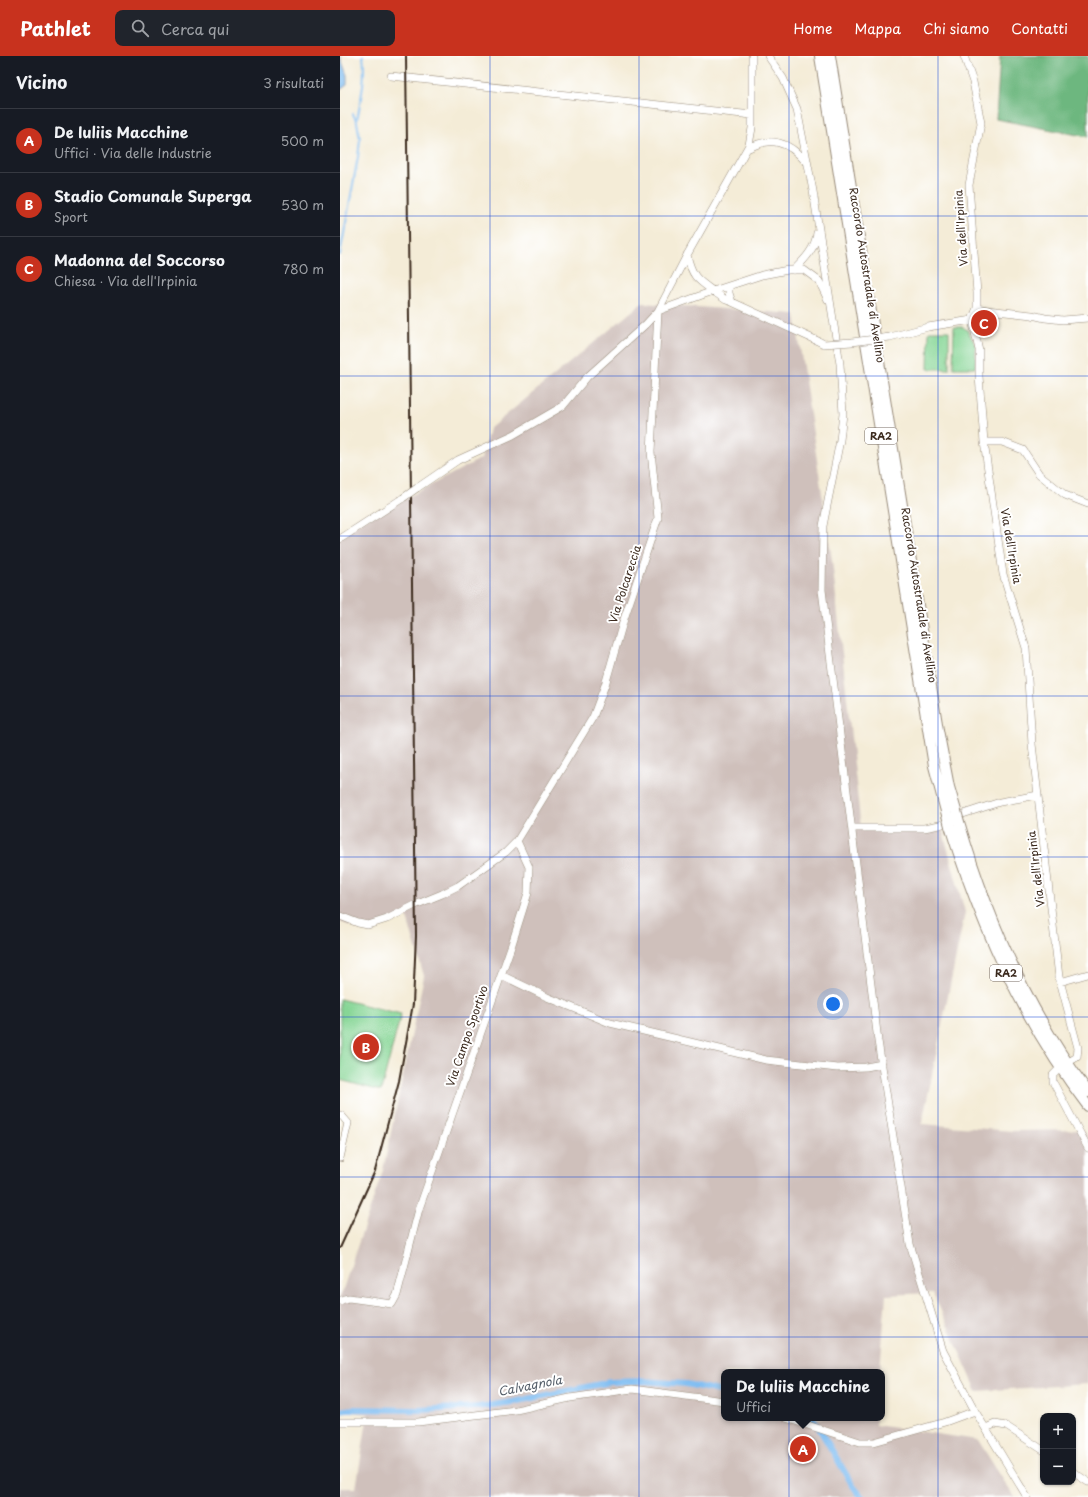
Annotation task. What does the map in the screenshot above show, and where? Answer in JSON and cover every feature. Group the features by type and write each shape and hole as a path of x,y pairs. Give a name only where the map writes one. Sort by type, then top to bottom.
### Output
{"highway":[{"name":"Raccordo Autostradale di Avellino","path":"820,56 934,766 982,893 1018,975 1053,1039 1088,1092"},
{"name":"Raccordo Autostradale di Avellino","path":"830,56 938,730 949,787 951,813"},
{"name":"Raccordo Autostradale di Avellino","path":"955,824 976,903 1004,968 1049,1050 1074,1088 1088,1106"}],"street":[{"path":"340,539 458,460 513,435 563,406 587,377 646,324 658,311 687,255 749,145 752,128 752,56"},
{"path":"768,56 783,78 797,109 818,224 840,364 843,414 840,440 823,526 822,590 882,1064 910,1244 943,1351 975,1411 1027,1497"},
{"name":"Via dell'Irpinia","path":"964,56 974,82 981,123 969,185 977,293 977,308 972,320 979,350 979,376 984,442 1003,574 1026,648 1032,744 1060,982 1078,1048 1077,1057 1072,1060"},
{"path":"392,76 752,114"},
{"path":"747,149 765,142 778,142 789,146 798,152 807,163"},
{"path":"794,270 810,252 816,242 818,224"},
{"path":"687,255 691,268 698,280 720,297 824,344 890,337 928,327 972,320"},
{"path":"658,311 762,275 794,270 804,270 819,281 830,306"},
{"path":"729,286 732,302"},
{"path":"977,308 1063,320 1088,318"},
{"name":"Via Polcareccia","path":"517,841 593,717 605,685 624,619 658,518 651,452 658,311"},
{"path":"984,442 1002,442 1023,450 1039,474 1065,495 1088,504"},
{"path":"852,828 924,828 940,825 963,814 1000,802 1038,795"},
{"path":"340,916 368,925 387,920 415,905 458,886 506,852 517,841"},
{"name":"Via Campo Sportivo","path":"340,1301 349,1298 392,1304 398,1295 419,1209 528,893 529,867 517,841"},
{"path":"1060,982 1088,974"},
{"path":"500,975 547,997 610,1023 766,1060 837,1068 866,1067 882,1064"},
{"path":"1057,1071 1054,1075 1053,1082 1088,1148"},
{"path":"340,1115 348,1123 340,1158"},
{"path":"340,1422 418,1422 516,1410 570,1398 632,1389 721,1400"},
{"path":"795,1421 860,1442 874,1442 945,1422 975,1411"},
{"path":"986,1428 995,1424 1006,1426 1041,1449"},
{"path":"1076,1474 1088,1482"}],"shaded area":[{"path":"642,303 795,314 832,560 861,829 920,833 942,828 965,912 922,1124 1013,1131 1083,1130 1088,1138 1088,1384 977,1391 933,1293 886,1295 880,1369 721,1369 721,1421 876,1421 876,1425 978,1440 1014,1497 340,1497 340,1488 356,1488 368,1414 340,1411 340,1298 383,1170 424,976 406,914 365,931 340,922 340,533 482,458 489,429"}],"green space":[{"path":"1000,56 1088,56 1088,137 996,119"},
{"path":"954,327 963,327 967,330 974,342 976,347 975,368 953,368"},
{"path":"929,331 949,331 949,369 928,369"},
{"path":"340,999 401,1014 381,1091 340,1080"}],"water":[{"path":"340,56 347,75 347,85 340,90"}],"waterway":[{"path":"357,120 363,80 363,56"},
{"path":"340,255 360,139 357,122 353,114"},
{"name":"Calvagnola","path":"340,1411 354,1409 419,1410 478,1407 513,1402 610,1382 643,1381 686,1384 721,1391"},
{"name":"Calvagnola","path":"815,1421 853,1486 862,1497"}],"railway":[{"path":"340,1248 375,1171 399,1081 413,1004 416,936 406,56"}],"place":[{"name":"Madonna del Soccorso","path":"984,323"},
{"name":"Stadio Comunale Superga","path":"366,1047"},
{"name":"De Iuliis Macchine","path":"803,1449"}]}
